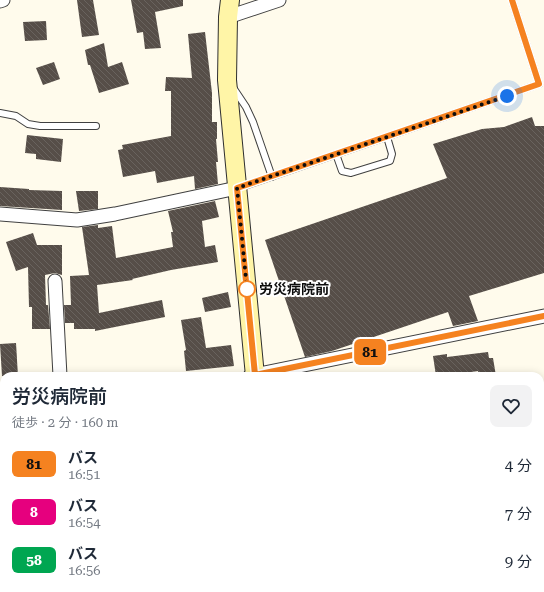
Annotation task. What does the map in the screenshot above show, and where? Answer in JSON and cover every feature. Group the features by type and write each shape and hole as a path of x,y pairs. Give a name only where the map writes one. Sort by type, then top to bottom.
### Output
{"street":[{"path":"253,372 227,80 229,9 279,0"},
{"path":"0,214 77,220 116,214 237,188"},
{"path":"55,281 60,372"},
{"path":"272,372 544,316"}],"lane":[{"path":"237,188 539,84 512,0"},
{"path":"227,80 246,107 253,122 272,176"},
{"path":"0,113 16,116 28,124 40,126 96,126"},
{"path":"336,154 342,171 351,173 390,161 392,154 387,136"}],"building":[{"path":"77,0 93,0 99,35 82,37"},
{"path":"131,0 183,0 183,6 155,12 161,48 145,49 143,32 137,33"},
{"path":"46,21 47,40 25,41 23,22"},
{"path":"205,32 212,93 212,122 217,122 216,139 218,162 216,162 218,184 195,189 194,176 157,183 155,171 123,177 118,150 123,149 122,145 171,136 171,91 165,91 166,77 192,78 188,34"},
{"path":"104,43 108,67 122,62 129,84 99,93 90,65 88,65 85,50"},
{"path":"54,62 60,79 43,85 36,68"},
{"path":"532,117 535,126 544,126 544,273 469,296 478,321 453,326 448,312 332,351 305,357 265,240 447,178 433,144 482,129 504,127"},
{"path":"27,135 63,139 61,162 36,159 36,154 25,153"},
{"path":"0,187 62,191 62,210 0,206"},
{"path":"76,191 98,191 98,209 79,211"},
{"path":"215,201 219,217 202,221 205,247 215,245 218,262 171,270 132,279 133,280 97,285 99,313 162,300 165,317 95,331 95,329 74,329 74,323 65,323 64,305 71,305 70,276 89,275 82,227 98,225 98,228 112,226 116,258 173,247 171,232 173,232 168,211"},
{"path":"33,233 37,245 62,245 62,275 55,273 45,275 46,305 48,305 50,329 32,329 32,307 29,307 28,267 16,271 6,242"},
{"path":"228,292 231,307 205,312 202,298"},
{"path":"201,317 206,348 231,345 234,366 186,371 184,351 186,350 181,320"},
{"path":"16,343 18,372 2,372 0,344"},
{"path":"488,352 489,358 493,358 495,372 435,372 433,356 447,354 447,357"}],"bus line":[{"name":"81","path":"255,372 237,188 539,84 512,0"},
{"name":"81","path":"271,372 544,316"}],"place":[{"name":"労災病院前","path":"247,289"}],"route":[{"path":"247,289 237,188 507,96"}]}
